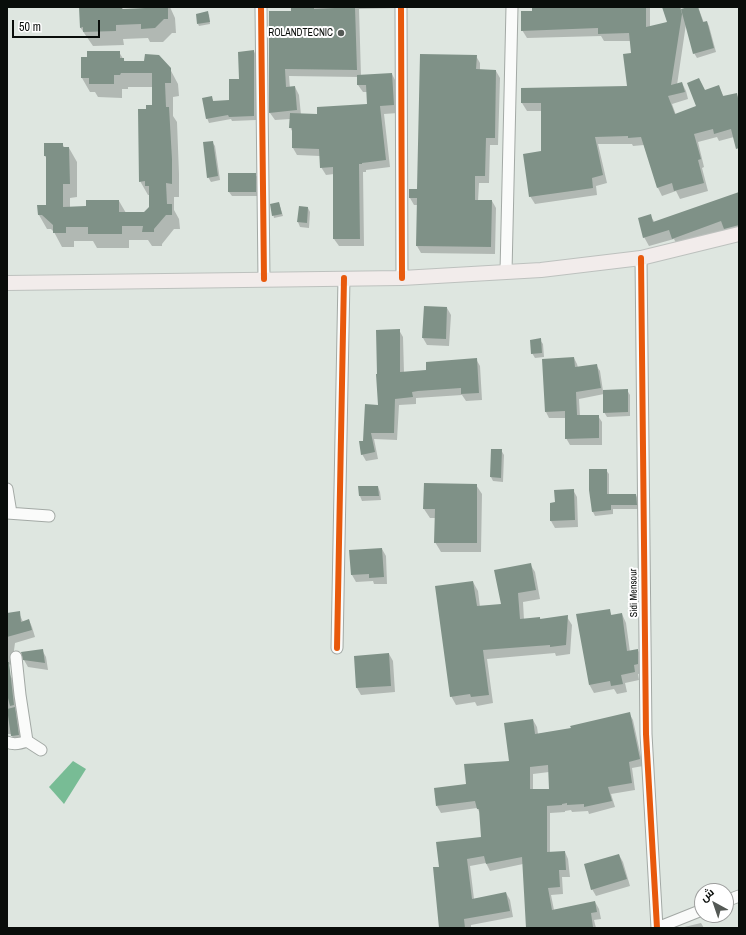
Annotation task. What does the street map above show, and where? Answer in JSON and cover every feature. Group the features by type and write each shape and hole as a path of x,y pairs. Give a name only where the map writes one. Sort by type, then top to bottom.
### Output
{"main road":[{"path":"7,283 402,278 541,270 641,258 739,234"}],"street":[{"path":"261,7 264,279"},
{"path":"401,7 402,278"},
{"path":"506,272 512,7"},
{"name":"Sidi Mensour","path":"641,258 646,734 657,928"},
{"path":"337,648 344,278"},
{"path":"7,489 9,513 49,516"},
{"path":"16,657 20,695 28,741 41,750"},
{"path":"7,742 10,744 28,741"},
{"path":"657,928 694,913"}],"shaded area":[{"path":"73,761 86,769 64,804 49,787"}],"building":[{"path":"79,7 122,7 122,9 168,7 168,19 164,19 155,28 141,29 141,24 116,25 116,31 83,32 83,27 80,28"},
{"path":"291,7 314,7 314,9 355,7 357,70 285,69 286,87 295,86 297,110 269,113 269,11 291,11"},
{"path":"532,7 646,7 646,27 667,22 662,7 680,7 682,14 671,85 682,82 685,92 668,96 675,114 696,106 687,83 699,78 705,90 719,85 723,96 737,93 739,104 739,148 736,149 731,129 714,134 713,129 694,134 701,159 698,160 704,183 674,191 672,183 657,188 641,137 595,137 603,175 592,178 593,188 529,197 523,154 541,151 541,103 521,103 521,88 627,86 623,54 631,53 629,33 598,34 598,28 521,31 521,11 532,11"},
{"path":"698,7 703,22 707,21 714,48 693,54 681,9"},
{"path":"208,11 210,22 197,24 196,14"},
{"path":"254,50 254,116 229,117 228,115 206,119 202,98 212,96 213,101 229,100 229,79 239,79 238,52"},
{"path":"87,51 120,51 120,58 124,58 124,61 144,61 145,54 159,55 171,68 171,83 165,83 166,107 169,107 172,159 172,184 166,183 167,204 172,204 172,215 166,215 154,229 154,232 142,232 143,226 122,226 122,234 88,234 88,227 66,227 66,233 53,233 53,225 42,215 38,215 37,205 46,205 46,156 44,156 44,143 63,143 63,147 69,147 70,184 63,184 63,207 86,206 86,200 119,200 119,212 144,212 149,207 149,186 145,186 145,181 139,182 138,109 146,109 146,105 152,105 152,73 121,73 120,75 114,75 114,84 89,84 89,78 81,78 81,57 87,57"},
{"path":"420,54 477,55 476,69 496,70 495,138 486,138 485,176 475,176 475,200 492,200 491,247 416,246 417,198 409,198 409,189 417,189"},
{"path":"392,73 394,105 380,106 386,160 359,164 360,239 333,239 333,167 320,168 319,149 292,148 292,128 289,128 290,113 317,114 317,107 367,104 366,85 357,85 357,75"},
{"path":"213,141 218,176 207,178 203,142"},
{"path":"228,173 256,173 256,192 228,192"},
{"path":"739,192 739,225 724,229 721,221 672,239 669,230 643,238 638,218 651,214 653,222"},
{"path":"279,202 282,214 272,216 270,204"},
{"path":"299,206 308,207 307,223 297,222"},
{"path":"424,306 447,307 446,339 422,338"},
{"path":"400,329 400,372 426,370 426,362 477,358 479,393 461,394 461,388 418,391 412,392 413,397 395,399 394,433 371,433 375,452 361,455 359,441 363,441 365,404 378,405 376,330"},
{"path":"541,338 542,353 531,354 530,340"},
{"path":"574,357 575,367 597,364 601,388 576,392 577,415 599,415 599,438 565,439 565,411 545,412 542,359"},
{"path":"628,389 628,412 603,413 603,390"},
{"path":"491,449 502,449 501,478 490,477"},
{"path":"589,469 607,469 607,494 636,494 637,505 611,505 611,510 592,512 589,490"},
{"path":"424,483 477,484 477,543 434,543 435,509 423,509"},
{"path":"358,486 378,486 379,496 359,496"},
{"path":"574,489 575,520 550,521 550,503 555,502 554,490"},
{"path":"382,548 384,577 369,578 369,574 351,575 349,550"},
{"path":"531,563 536,590 518,593 520,619 540,617 540,619 568,615 566,645 483,650 489,695 471,697 470,694 450,697 435,586 473,581 477,606 501,604 494,570"},
{"path":"610,609 611,615 622,613 627,651 638,649 638,664 634,665 635,672 621,675 623,684 611,686 610,681 589,685 576,614"},
{"path":"20,611 21,622 29,619 32,630 7,637 7,613"},
{"path":"43,649 45,663 23,660 21,652"},
{"path":"389,653 391,686 356,688 354,656"},
{"path":"7,662 9,662 14,705 10,706 7,694"},
{"path":"15,707 19,735 11,736 7,709"},
{"path":"630,712 640,759 629,762 632,783 608,787 612,801 584,807 584,804 567,805 567,803 562,805 547,806 547,852 565,851 566,870 559,870 560,887 548,888 552,910 595,901 597,912 591,913 593,927 526,928 522,857 486,864 484,856 467,859 472,899 506,892 510,911 464,919 465,928 439,928 433,867 439,867 436,842 481,837 479,809 477,809 475,801 436,806 434,788 466,784 464,764 509,761 504,723 533,719 535,734 571,728 570,726","holes":["548,765 549,789 530,789 530,767"]},
{"path":"619,854 627,879 591,890 584,864"}],"cycle path":[{"path":"261,7 264,279"},
{"path":"401,7 402,278"},
{"path":"641,258 646,734 657,928"},
{"path":"337,648 344,278"}],"place":[{"name":"ROLANDTECNIC","path":"341,33"}]}
